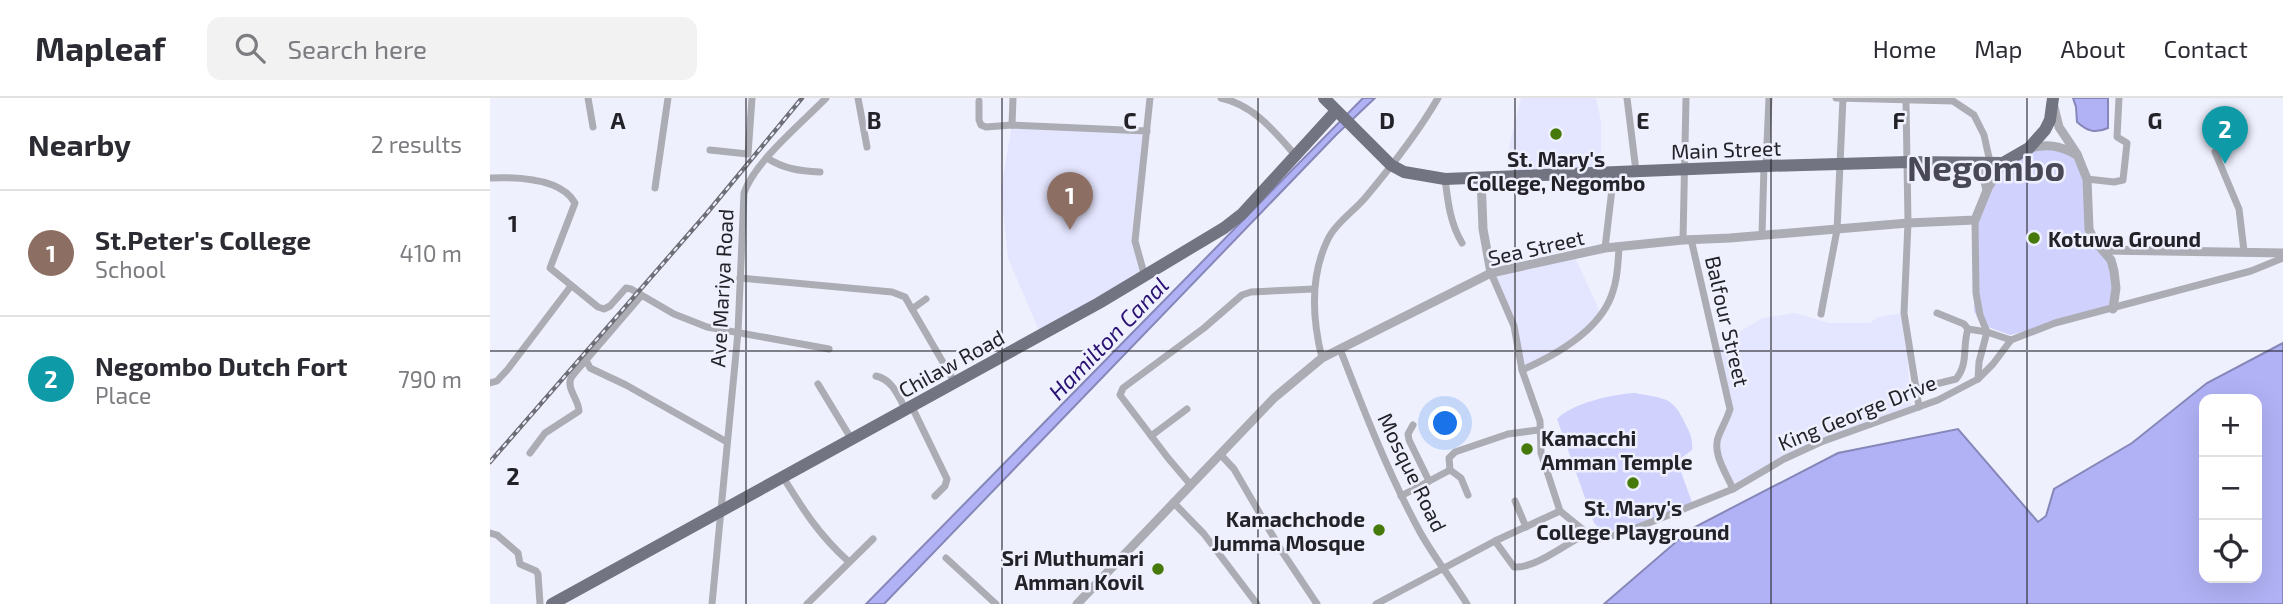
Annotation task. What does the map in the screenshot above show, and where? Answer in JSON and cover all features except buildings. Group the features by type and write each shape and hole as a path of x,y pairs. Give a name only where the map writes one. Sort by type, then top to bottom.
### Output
{"main road":[{"name":"Main Street","path":"1324,98 1391,165 1404,172 1445,179 1765,166 1908,162 2003,163"},
{"path":"2003,163 2029,148 2045,130 2053,102"},
{"name":"Chilaw Road","path":"552,604 909,409 1145,276 1242,214 1336,111"}],"street":[{"path":"589,98 593,127"},
{"path":"655,188 668,98"},
{"path":"709,150 748,154 752,98"},
{"name":"Ave Mariya Road","path":"712,604 737,332 744,193 749,180 767,158 826,98"},
{"path":"858,98 867,147"},
{"path":"1012,125 1013,98"},
{"path":"1145,276 1135,241 1150,98"},
{"path":"1221,98 1237,100 1268,124 1296,156"},
{"path":"1322,358 1314,313 1314,289 1321,256 1330,234 1363,200 1391,165 1438,98"},
{"path":"1627,98 1636,171"},
{"name":"Balfour Street","path":"1686,98 1687,240 1730,408 1717,438 1717,451 1733,489"},
{"path":"1762,235 1769,98"},
{"path":"1836,98 1953,101 1974,116 1984,135 1990,162"},
{"path":"1821,314 1837,230 1843,98"},
{"path":"2087,178 2114,182 2123,180 2127,143 2118,137 2119,98"},
{"path":"979,101 979,120 981,125 986,127 1012,125 1147,131"},
{"path":"1906,101 1908,223 1904,313 1919,407"},
{"path":"2053,102 2059,127 2077,154 2087,178 2090,229 2111,260 2116,280 2113,309"},
{"path":"2029,148 2054,145 2077,154"},
{"path":"2216,152 2239,209 2244,251"},
{"path":"767,158 779,166 820,172"},
{"path":"1972,162 1981,170 1987,191"},
{"path":"1978,379 1987,332 1980,315 1976,293 1975,220 2003,163"},
{"path":"1605,248 1614,172"},
{"path":"490,178 515,177 543,183 572,197 575,203 550,268 598,307 604,309 610,306 626,288 674,314 707,327 829,349"},
{"path":"1480,177 1483,229 1491,272 1514,326 1522,370 1540,421 1538,430 1541,453 1560,511 1587,533 1520,568 1514,567 1496,541"},
{"path":"1445,179 1450,217 1462,243"},
{"name":"Sea Street","path":"1077,604 1274,398 1322,358 1491,272 1605,248 1975,220"},
{"path":"1522,370 1555,355 1576,340 1601,314 1614,290 1619,248"},
{"path":"2104,250 2283,253"},
{"path":"1937,313 1964,324 1968,329 2011,340 2055,323 2250,271 2283,258"},
{"path":"740,278 892,292 905,297 955,383"},
{"path":"490,383 508,369 571,286"},
{"path":"1190,484 1120,395 1123,388 1204,328 1242,295 1251,292 1314,289"},
{"path":"530,453 545,433 579,411 579,405 569,385 570,379 641,296"},
{"path":"912,309 926,299"},
{"path":"1916,389 1956,379 1961,374 1967,355 1965,343 1968,329"},
{"name":"King George Drive","path":"1587,533 1600,539 1629,531 1733,489 1784,459 1821,442 1938,400 1978,379 1993,365 2011,340"},
{"name":"Mosque Road","path":"1340,349 1381,454 1401,496 1422,535 1467,604"},
{"path":"586,360 590,368 727,442"},
{"path":"876,376 891,384 909,409 947,479 945,486 935,496"},
{"path":"818,384 852,440"},
{"path":"1151,436 1187,410"},
{"path":"1413,425 1408,434 1409,440 1429,481"},
{"path":"1468,495 1461,478 1450,470 1449,458 1455,452 1508,434 1538,430"},
{"path":"1220,454 1234,469 1281,550 1317,604"},
{"path":"1401,496 1450,470"},
{"path":"783,477 809,520 849,562"},
{"path":"1515,501 1526,527"},
{"path":"1173,502 1204,534 1257,604"},
{"path":"1376,604 1560,511"},
{"path":"490,533 497,535 518,552 520,564 536,571 540,604"},
{"path":"807,604 873,539"},
{"path":"946,558 996,604"}],"shaded area":[{"path":"1363,98 1375,98 1336,135 884,604 866,604"},
{"name":"St. Mary's College, Negombo","path":"1521,98 1596,98 1601,121 1601,170 1511,174 1509,146"},
{"path":"2073,98 2108,98 2108,128 2091,131 2077,122"},
{"path":"1012,125 1147,131 1135,241 1145,277 1040,333 1008,258 1001,189"},
{"name":"Kotuwa Ground","path":"2029,148 2065,148 2083,167 2089,229 2111,260 2113,309 2010,335 1988,327 1974,312 1975,220 2003,163"},
{"path":"1574,255 1601,314 1576,340 1522,370 1514,326 1491,273"},
{"path":"1795,313 1829,323 1870,323 1878,317 1904,313 1911,406 1784,459 1733,489 1717,451 1730,409 1717,350 1730,337 1763,318"},
{"path":"2283,343 2283,604 1604,604 1691,529 1838,453 1958,429 2038,522 2046,516 2054,489 2132,443 2207,383"},
{"name":"St. Mary's College Playground","path":"1635,393 1671,403 1685,423 1691,436 1692,450 1677,461 1693,505 1629,531 1602,531 1594,523 1557,419 1573,408 1594,400"}],"railway":[{"path":"490,462 707,213 802,98"}],"place":[{"name":"St. Mary's College, Negombo","path":"1556,134"},
{"name":"Negombo Dutch Fort","path":"2225,164"},
{"name":"St.Peter's College","path":"1070,230"},
{"name":"Kotuwa Ground","path":"2034,238"},
{"name":"Kamacchi Amman Temple","path":"1527,449"},
{"name":"St. Mary's College Playground","path":"1633,483"},
{"name":"Kamachchode Jumma Mosque","path":"1379,530"},
{"name":"Sri Muthumari Amman Kovil","path":"1158,569"}],"district":[{"name":"Negombo","path":"1986,167"}],"water label":[{"name":"Hamilton Canal","path":"1108,338"}]}
